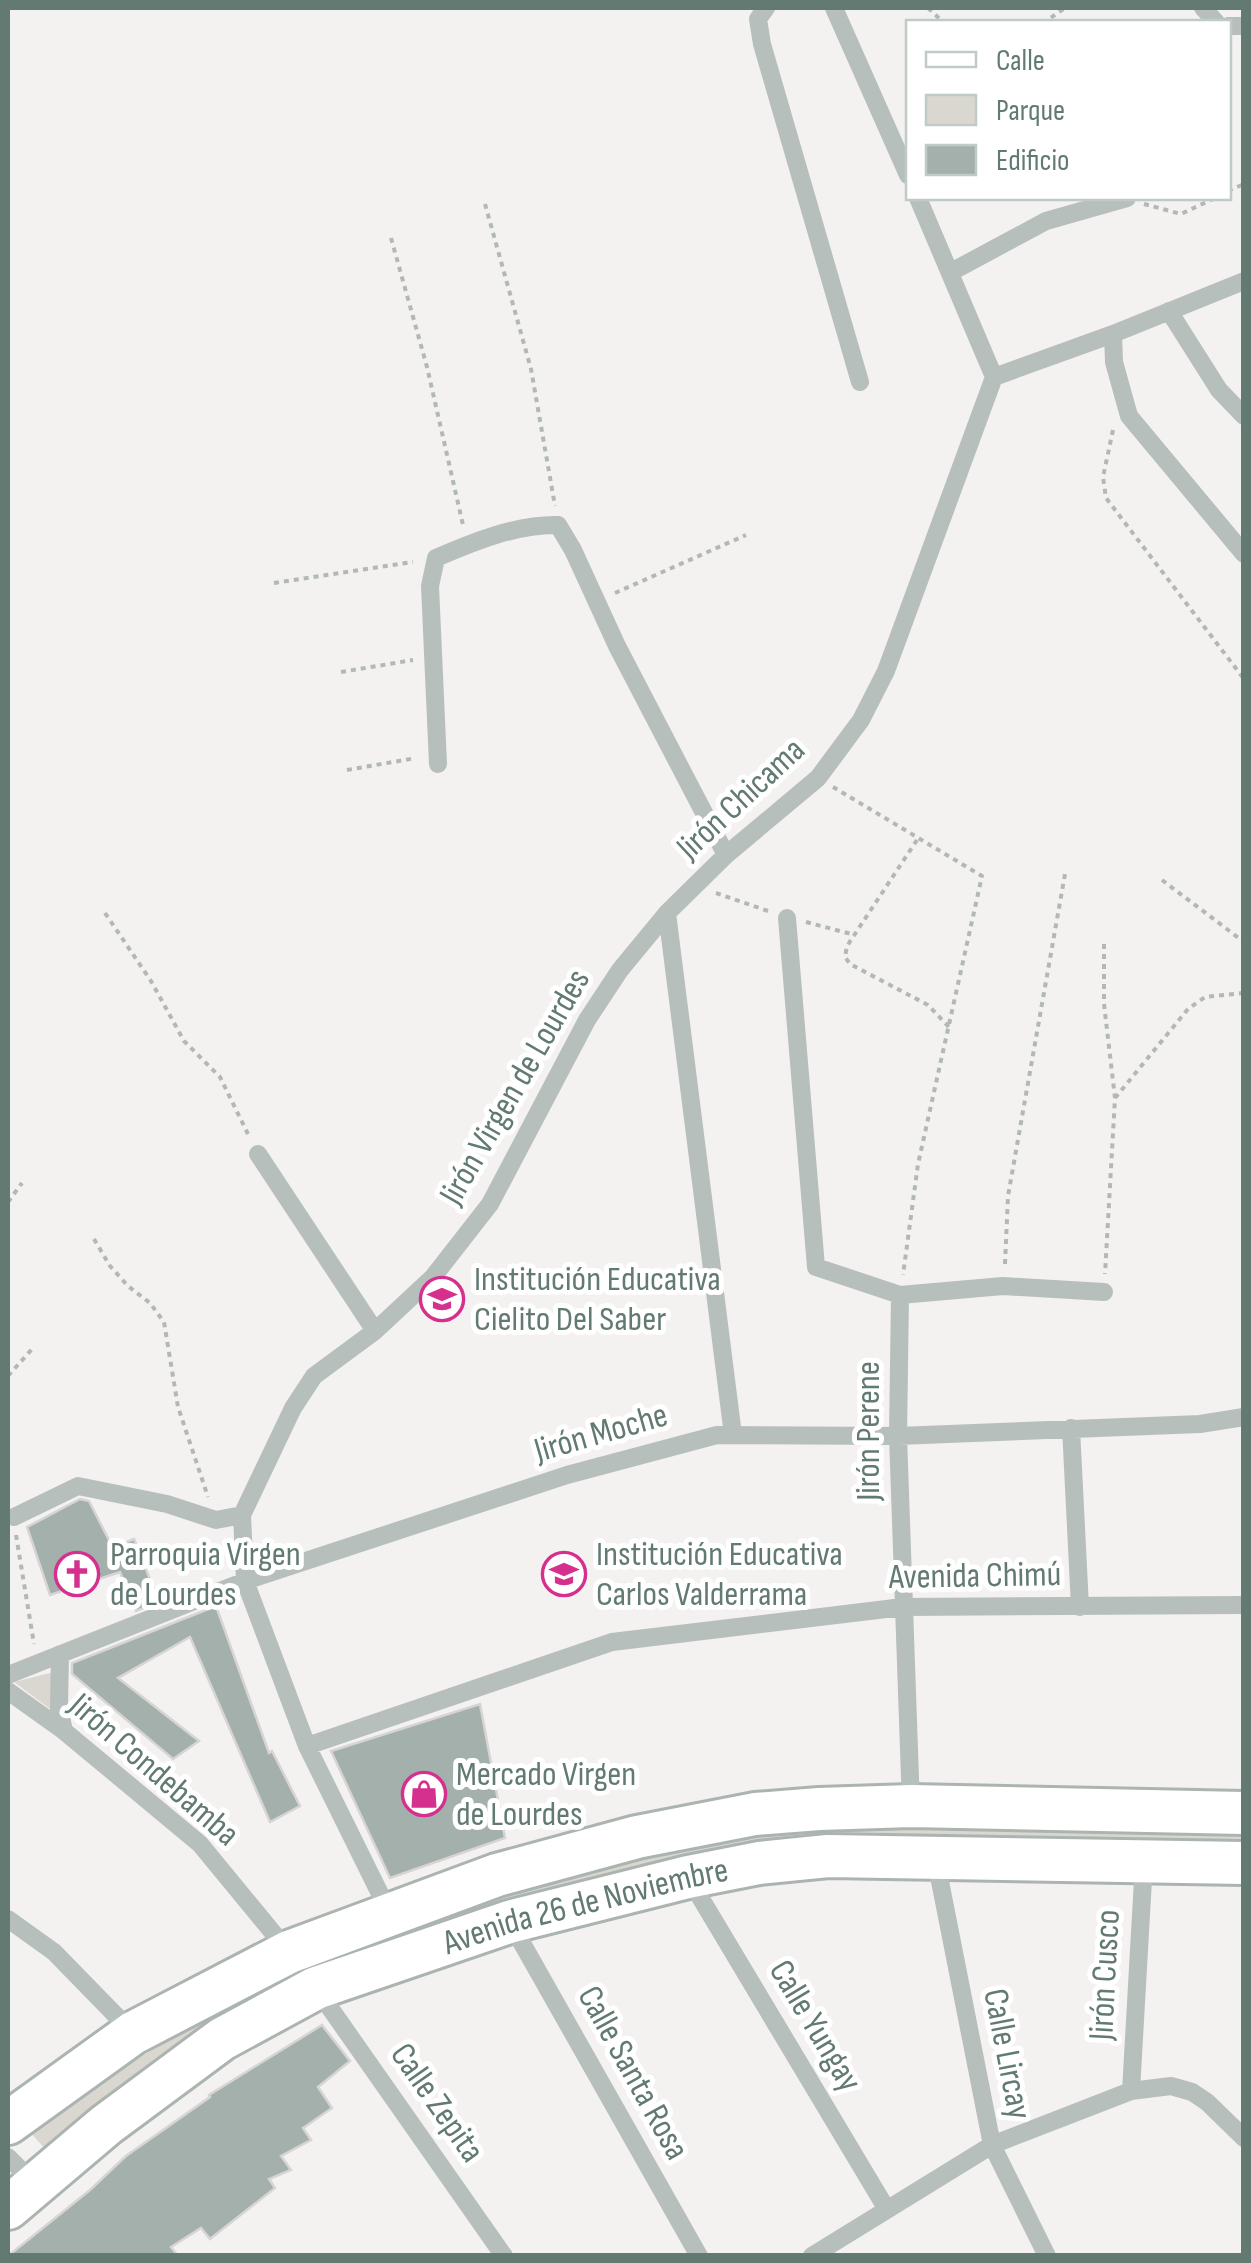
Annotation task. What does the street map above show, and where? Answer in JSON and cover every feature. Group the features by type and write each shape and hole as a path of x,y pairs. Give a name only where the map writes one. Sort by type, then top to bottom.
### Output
{"main road":[{"name":"Avenida 26 de Noviembre","path":"8,2123 133,2033 289,1952 497,1876 637,1838 755,1814 911,1806 1244,1814"},
{"name":"Avenida 26 de Noviembre","path":"16,2183 222,2039 316,1988 510,1922 759,1862 828,1856 1244,1863"}],"street":[{"path":"766,8 758,18 762,44 860,382"},
{"path":"834,8 906,171"},
{"path":"919,200 994,377 1244,281"},
{"path":"951,272 1046,220 1118,200"},
{"path":"1169,311 1219,390 1244,416"},
{"path":"1113,334 1114,362 1129,416 1244,554"},
{"name":"Jirón Chicama","path":"667,913 726,854 818,778 862,720 886,671 994,377"},
{"path":"438,759 430,586 436,558 468,544 540,525 558,526 574,550 726,854"},
{"path":"667,913 732,1435"},
{"name":"Jirón Virgen de Lourdes","path":"390,1914 307,1746 245,1581 242,1515 293,1408 314,1376 375,1331 434,1277 490,1204 587,1020 620,970 667,913"},
{"path":"787,918 816,1266 900,1294 1003,1286 1104,1292"},
{"path":"258,1154 375,1331"},
{"name":"Jirón Perene","path":"900,1294 898,1436 911,1806"},
{"name":"Jirón Moche","path":"8,1675 245,1581 567,1475 717,1435 898,1436 1200,1424 1244,1417"},
{"path":"1070,1428 1080,1607"},
{"path":"14,1517 78,1486 167,1504 216,1520 242,1515"},
{"name":"Avenida Chimú","path":"307,1746 612,1642 903,1606 1244,1605"},
{"path":"60,1654 59,1708 64,1731"},
{"name":"Jirón Condebamba","path":"8,1691 64,1731 200,1844 289,1952"},
{"name":"Calle Lircay","path":"935,1856 992,2144 1047,2256"},
{"name":"Jirón Cusco","path":"1131,2091 1144,1862"},
{"name":"Calle Yungay","path":"688,1877 886,2208"},
{"path":"8,1919 54,1952 133,2033"},
{"name":"Calle Santa Rosa","path":"510,1922 699,2256"},
{"name":"Calle Zepita","path":"316,1988 504,2256"},
{"path":"812,2256 992,2144 1131,2091 1171,2086 1192,2092 1244,2138"}],"path":[{"path":"1132,200 1182,214 1211,200"},
{"path":"485,204 531,369 558,526"},
{"path":"391,238 427,367 468,544"},
{"path":"1122,391 1102,477 1106,498 1244,679"},
{"path":"597,601 746,534"},
{"path":"274,584 436,558"},
{"path":"341,672 432,657"},
{"path":"347,770 438,759"},
{"path":"818,778 982,876 918,1164 900,1294"},
{"path":"918,838 847,946 845,957 850,964 928,1006 949,1028"},
{"path":"1003,1286 1008,1196 1066,874"},
{"path":"1162,880 1244,942"},
{"path":"105,913 151,981 184,1041 220,1077 258,1154"},
{"path":"1104,944 1104,1004 1115,1098 1104,1292"},
{"path":"1115,1098 1188,1008 1205,997 1244,993"},
{"path":"8,1202 22,1183"},
{"path":"94,1239 110,1266 150,1303 164,1322 178,1407 216,1520"},
{"path":"8,1376 32,1349"},
{"path":"14,1517 36,1663"}],"green space":[{"path":"54,1672 50,1709 14,1682"},
{"path":"852,1825 1243,1832 1243,1846 853,1838 393,1944 267,1990 224,2016 49,2153 27,2129 256,1984 540,1879 718,1836"}],"building":[{"path":"80,1499 89,1501 113,1548 134,1539 159,1602 136,1611 120,1572 50,1595 27,1527"},
{"path":"216,1606 269,1753 272,1751 300,1806 270,1822 190,1637 118,1678 199,1741 173,1759 72,1674 72,1663"},
{"name":"Mercado Virgen de Lourdes","path":"480,1704 505,1838 390,1878 331,1751"},
{"path":"322,2025 350,2061 318,2087 332,2108 303,2128 311,2140 281,2156 291,2170 269,2179 275,2188 210,2239 201,2228 171,2247 178,2256 8,2256 126,2156 209,2095"}],"place":[{"name":"Institución Educativa Cielito Del Saber","path":"442,1299"},
{"name":"Parroquia Virgen de Lourdes","path":"77,1574"},
{"name":"Institución Educativa Carlos Valderrama","path":"564,1574"},
{"name":"Mercado Virgen de Lourdes","path":"424,1794"}]}
